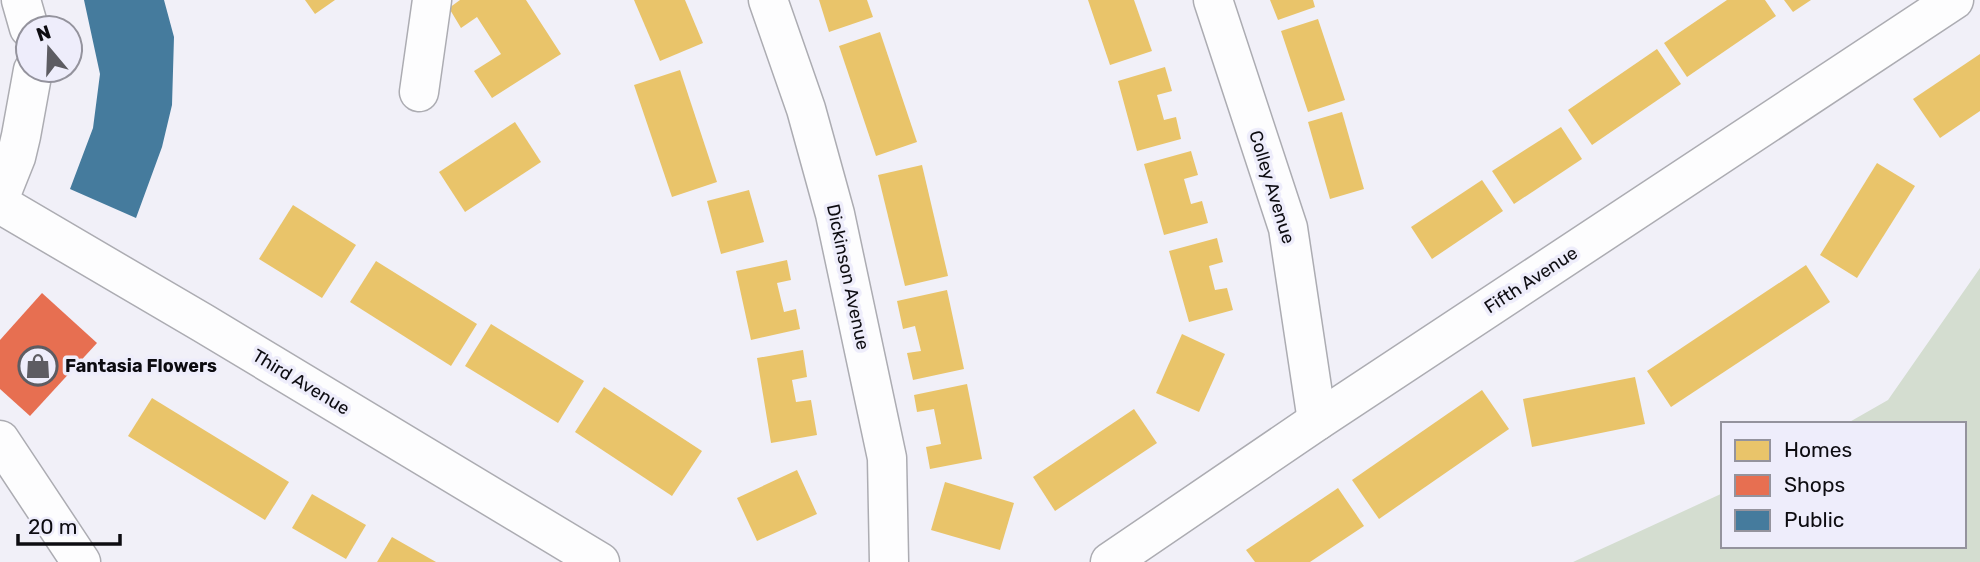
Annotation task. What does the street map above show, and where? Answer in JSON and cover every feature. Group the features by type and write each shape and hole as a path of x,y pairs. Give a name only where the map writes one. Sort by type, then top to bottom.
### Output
{"street":[{"path":"419,92 432,0"},
{"name":"Dickinson Avenue","path":"768,0 806,109 838,228 887,458 889,562"},
{"name":"Colley Avenue","path":"1213,0 1288,228 1317,421"},
{"name":"Fifth Avenue","path":"1110,562 1317,421 1954,0"},
{"path":"0,197 19,146 30,84"},
{"name":"Third Avenue","path":"0,204 600,562"},
{"path":"0,440 81,562"}],"shaded area":[{"path":"1980,268 1980,562 1573,562 1721,494 1721,548 1966,548 1966,422 1850,422 1888,400"}],"building: Homes":[{"path":"305,0 335,0 315,14"},
{"path":"460,0 526,0 561,54 492,98 474,71 501,54 477,17 461,28 449,8"},
{"path":"634,0 685,0 703,43 660,61"},
{"path":"819,0 867,0 873,17 829,32"},
{"path":"1088,0 1134,0 1152,51 1110,65"},
{"path":"1270,0 1313,0 1315,7 1278,20"},
{"path":"1727,0 1765,0 1776,16 1687,77 1664,43"},
{"path":"1784,0 1811,0 1793,12"},
{"path":"1318,19 1345,100 1308,112 1281,31"},
{"path":"880,32 917,142 876,156 839,46"},
{"path":"1657,49 1681,84 1592,145 1568,110"},
{"path":"1980,54 1980,111 1940,138 1913,99"},
{"path":"1165,67 1172,91 1157,95 1164,120 1176,117 1181,139 1137,151 1118,81"},
{"path":"680,70 717,182 672,197 634,85"},
{"path":"1342,112 1364,189 1330,199 1308,122"},
{"path":"515,122 541,162 465,212 439,172"},
{"path":"1561,127 1582,159 1514,204 1492,171"},
{"path":"1191,151 1198,175 1184,179 1191,204 1202,201 1208,223 1164,235 1144,164"},
{"path":"1877,163 1915,186 1857,278 1820,255"},
{"path":"922,165 948,276 905,286 878,175"},
{"path":"1482,180 1503,211 1432,259 1411,227"},
{"path":"749,190 764,242 721,254 707,201"},
{"path":"293,205 356,245 322,298 259,259"},
{"path":"1217,238 1223,262 1209,266 1215,290 1227,288 1233,310 1189,322 1169,251"},
{"path":"787,260 791,280 777,283 784,312 796,309 800,329 751,340 736,271"},
{"path":"376,261 477,324 451,366 350,302"},
{"path":"1806,265 1830,302 1671,407 1647,371"},
{"path":"947,290 964,369 913,380 907,353 921,351 915,326 903,329 897,301"},
{"path":"491,324 584,381 558,423 465,366"},
{"path":"1182,334 1225,354 1199,412 1156,393"},
{"path":"803,350 807,377 792,380 796,402 811,400 817,435 771,443 757,358"},
{"path":"1635,377 1645,424 1532,447 1523,399"},
{"path":"967,384 982,459 930,469 926,447 941,444 934,409 917,412 914,395"},
{"path":"604,387 702,451 672,496 575,432"},
{"path":"1482,390 1509,429 1379,519 1352,480"},
{"path":"152,398 289,482 265,520 128,436"},
{"path":"1134,409 1157,443 1055,511 1033,477"},
{"path":"797,470 817,514 757,541 737,498"},
{"path":"945,482 1014,503 1000,550 931,530"},
{"path":"1338,488 1364,526 1310,562 1255,562 1246,550"},
{"path":"312,494 366,525 346,559 292,528"},
{"path":"392,537 436,562 377,562"}],"building: Shops":[{"name":"Fantasia Flowers","path":"42,293 97,343 30,416 0,389 0,340"}],"building: Public":[{"path":"84,0 164,0 174,37 172,105 162,147 136,218 70,189 93,128 100,74"}],"place":[{"name":"Fantasia Flowers","path":"38,366"}]}
